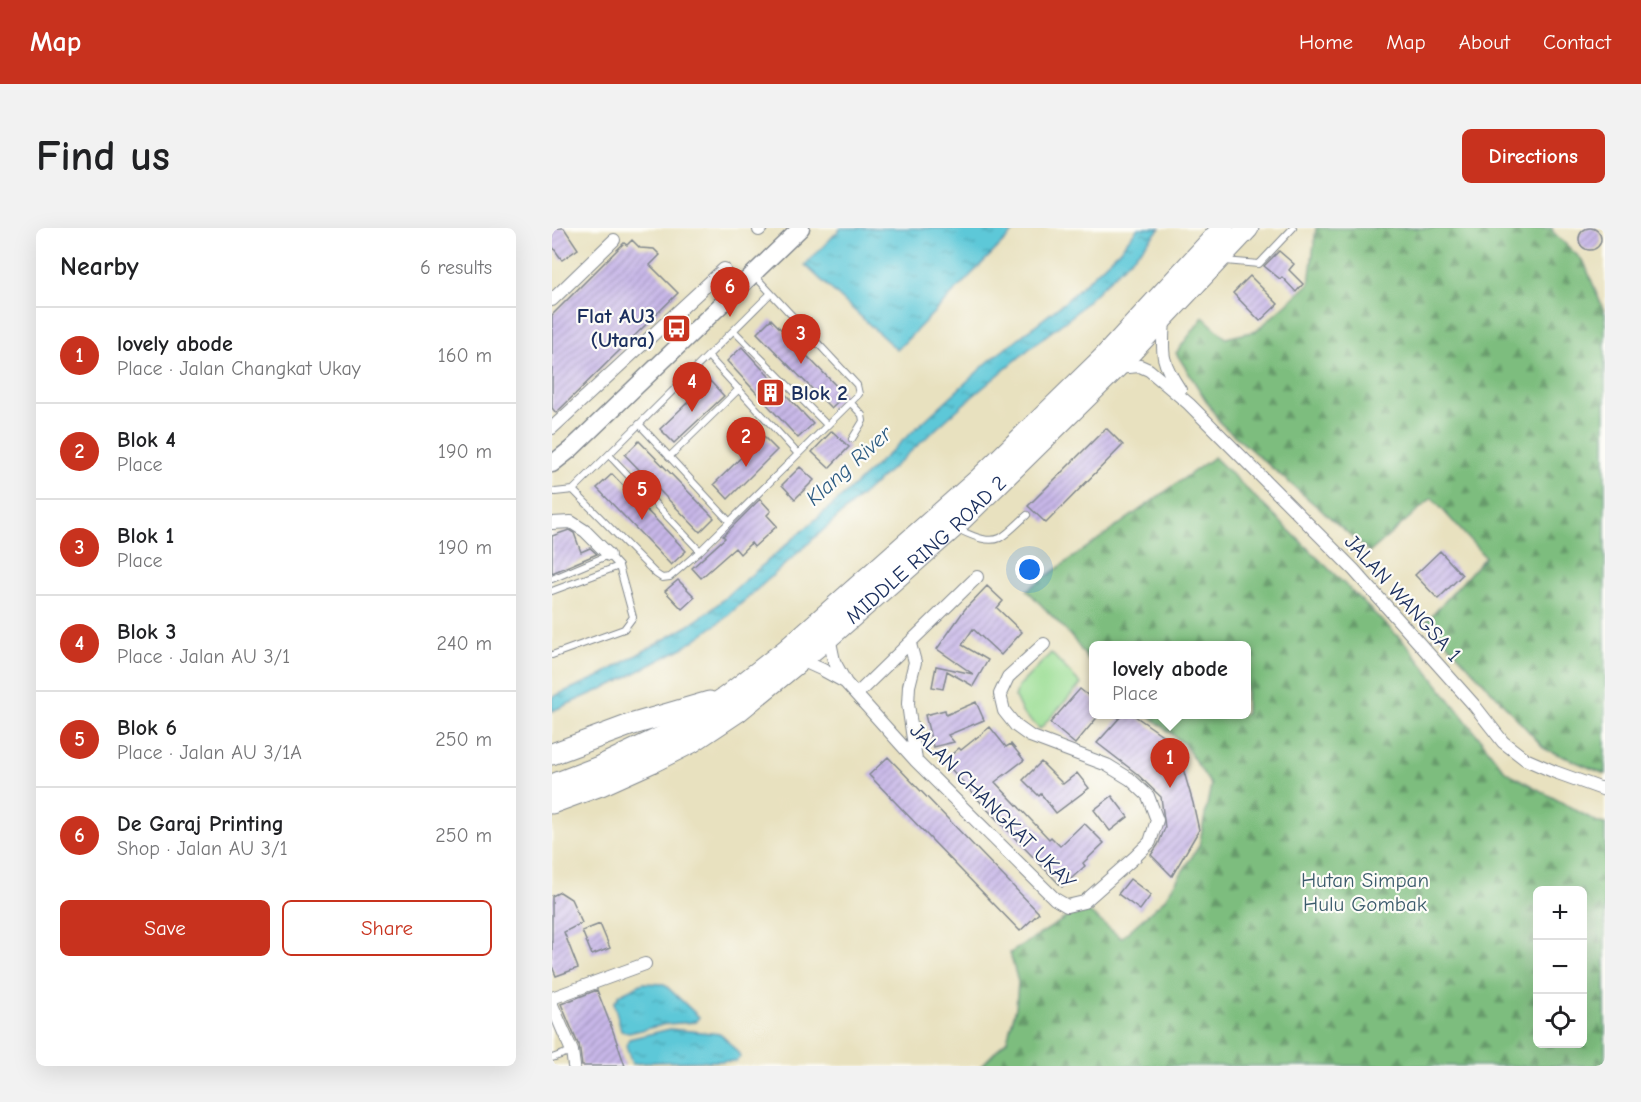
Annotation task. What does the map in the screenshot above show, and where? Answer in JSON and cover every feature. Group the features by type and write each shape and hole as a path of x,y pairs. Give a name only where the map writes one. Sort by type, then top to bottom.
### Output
{"highway":[{"name":"MIDDLE RING ROAD 2","path":"552,785 599,767 679,729 726,697 786,650 980,478 1102,358 1223,228"},
{"name":"MIDDLE RING ROAD 2","path":"552,803 601,785 692,742 737,712 829,637 954,527 1116,368 1248,228"},
{"path":"552,754 630,724 726,697"}],"main road":[{"path":"552,464 571,449 801,228"}],"street":[{"path":"552,300 614,240"},
{"path":"552,428 724,269"},
{"name":"JALAN WANGSA 1","path":"1164,318 1162,350 1164,362 1189,404"},
{"name":"JALAN WANGSA 1","path":"1116,368 1140,366 1149,370 1189,404 1354,570 1474,705 1503,742 1525,759 1605,790"},
{"path":"552,523 571,522 585,531 609,555"},
{"path":"857,694 976,577"},
{"name":"JALAN CHANGKAT UKAY","path":"829,637 834,661 846,683"},
{"path":"910,644 915,662 909,686 908,704 916,761"},
{"name":"JALAN CHANGKAT UKAY","path":"801,660 846,683 916,761 1055,899 1067,906 1084,902 1135,857 1150,842 1157,820 1148,796 1130,779 1107,765 1030,736 1016,726 1004,711 1000,694 1008,677 1044,644"},
{"path":"552,998 645,964"},
{"path":"552,1005 572,1051 574,1066"}],"lane":[{"path":"1217,261 1259,264 1293,228"},
{"path":"573,490 656,574 662,578 670,577 859,394 857,385 754,274"},
{"path":"552,491 573,490 771,293"},
{"path":"734,331 827,425"},
{"path":"708,356 798,454"},
{"path":"669,457 739,389"},
{"path":"850,402 862,415 863,421 852,439"},
{"path":"639,424 729,521"},
{"path":"609,455 700,550"},
{"path":"954,527 977,537 993,539 1000,537 1027,515"},
{"path":"552,579 609,555 619,566 633,617 624,629 552,656"},
{"path":"552,591 619,566"},
{"path":"552,1058 572,1051"}],"green space":[{"path":"1316,228 1552,228 1553,232 1584,262 1605,314 1605,774 1545,749 1427,621 1485,557 1432,498 1370,552 1221,424 1176,353 1203,317 1226,338 1256,331 1309,284"},
{"name":"Hutan Simpan Hulu Gombak","path":"1214,457 1408,646 1505,771 1599,823 1605,824 1605,1066 981,1066 1007,1040 1016,1007 1018,982 1010,953 1083,907 1121,938 1164,900 1199,846 1211,785 1184,744 1153,719 1251,719 1251,641 1089,641 1089,661 1072,637 1027,590"},
{"path":"1051,653 1081,684 1040,729 1023,714 1015,697 1018,687"}],"water":[{"path":"841,228 1017,228 897,350 805,265"},
{"path":"1138,228 1160,228 1072,316 967,401 724,619 686,646 618,682 552,711 552,697 598,677 688,626 711,610 846,493 988,362 1065,302 1119,251"},
{"path":"643,983 664,984 699,1017 696,1022 666,1024 629,1033 621,1031 614,1003 620,994"},
{"path":"670,1029 721,1034 741,1056 736,1061 632,1064 626,1046 629,1039"}],"building":[{"path":"552,228 564,228 578,249 562,260 552,246"},
{"path":"1586,228 1594,228 1601,235 1601,243 1594,250 1586,250 1579,243 1579,235"},
{"path":"632,240 640,248 654,249 660,255 650,265 678,293 556,413 552,408 552,315 624,243 627,245"},
{"path":"1279,251 1294,264 1289,270 1303,284 1296,292 1282,277 1280,279 1264,266"},
{"path":"1250,276 1278,304 1260,321 1233,293"},
{"path":"771,319 845,395 831,408 757,333"},
{"name":"Blok 2","path":"742,347 813,424 798,438 727,361"},
{"path":"710,381 724,396 674,443 660,429"},
{"path":"1106,428 1123,445 1046,523 1028,506"},
{"path":"832,431 849,447 829,468 812,452"},
{"path":"763,436 777,450 728,499 714,484"},
{"path":"639,441 714,518 700,532 625,455"},
{"path":"800,467 814,480 795,499 782,485"},
{"path":"612,474 686,551 671,565 597,488"},
{"path":"760,499 771,511 767,515 777,526 754,547 751,543 740,554 735,548 701,578 692,568 725,538 723,536"},
{"path":"569,530 574,533 581,552 590,548 597,554 552,573 552,536"},
{"path":"1440,551 1462,575 1438,599 1415,575"},
{"path":"678,580 695,597 682,609 665,591"},
{"path":"987,586 1003,601 997,608 1022,632 1001,655 973,629 962,645 988,660 973,686 947,671 943,689 932,687 936,666 973,674 937,649 965,609"},
{"path":"1080,689 1089,696 1089,719 1096,719 1075,744 1050,723"},
{"path":"976,702 984,720 948,735 954,742 933,747 925,715 945,710 946,715"},
{"path":"1119,719 1139,719 1168,739 1180,758 1199,830 1172,876 1151,855 1165,828 1161,797 1136,773 1097,743"},
{"path":"990,727 1006,747 1011,744 1024,760 995,782 1049,839 1051,837 1060,846 1084,823 1104,843 1083,863 1085,866 1062,887 944,761"},
{"path":"888,757 1039,913 1020,931 869,775"},
{"path":"1041,762 1063,784 1077,773 1089,788 1056,813 1041,794 1039,796 1023,780"},
{"path":"1112,796 1128,817 1110,831 1094,810"},
{"path":"1130,879 1151,895 1140,910 1118,894"},
{"path":"560,892 571,899 582,923 564,932 578,968 556,976 552,966 552,896"},
{"path":"600,924 610,948 592,955 582,931"},
{"path":"597,990 625,1066 582,1066 579,1044 561,1004"}],"place":[{"name":"De Garaj Printing","path":"730,317"},
{"name":"Flat AU3 (Utara)","path":"676,328"},
{"name":"Blok 1","path":"801,364"},
{"name":"Blok 2","path":"770,393"},
{"name":"Blok 3","path":"692,412"},
{"name":"Blok 4","path":"746,467"},
{"name":"Blok 6","path":"642,520"},
{"name":"lovely abode","path":"1170,788"}],"water label":[{"name":"Klang River","path":"849,466"}]}
